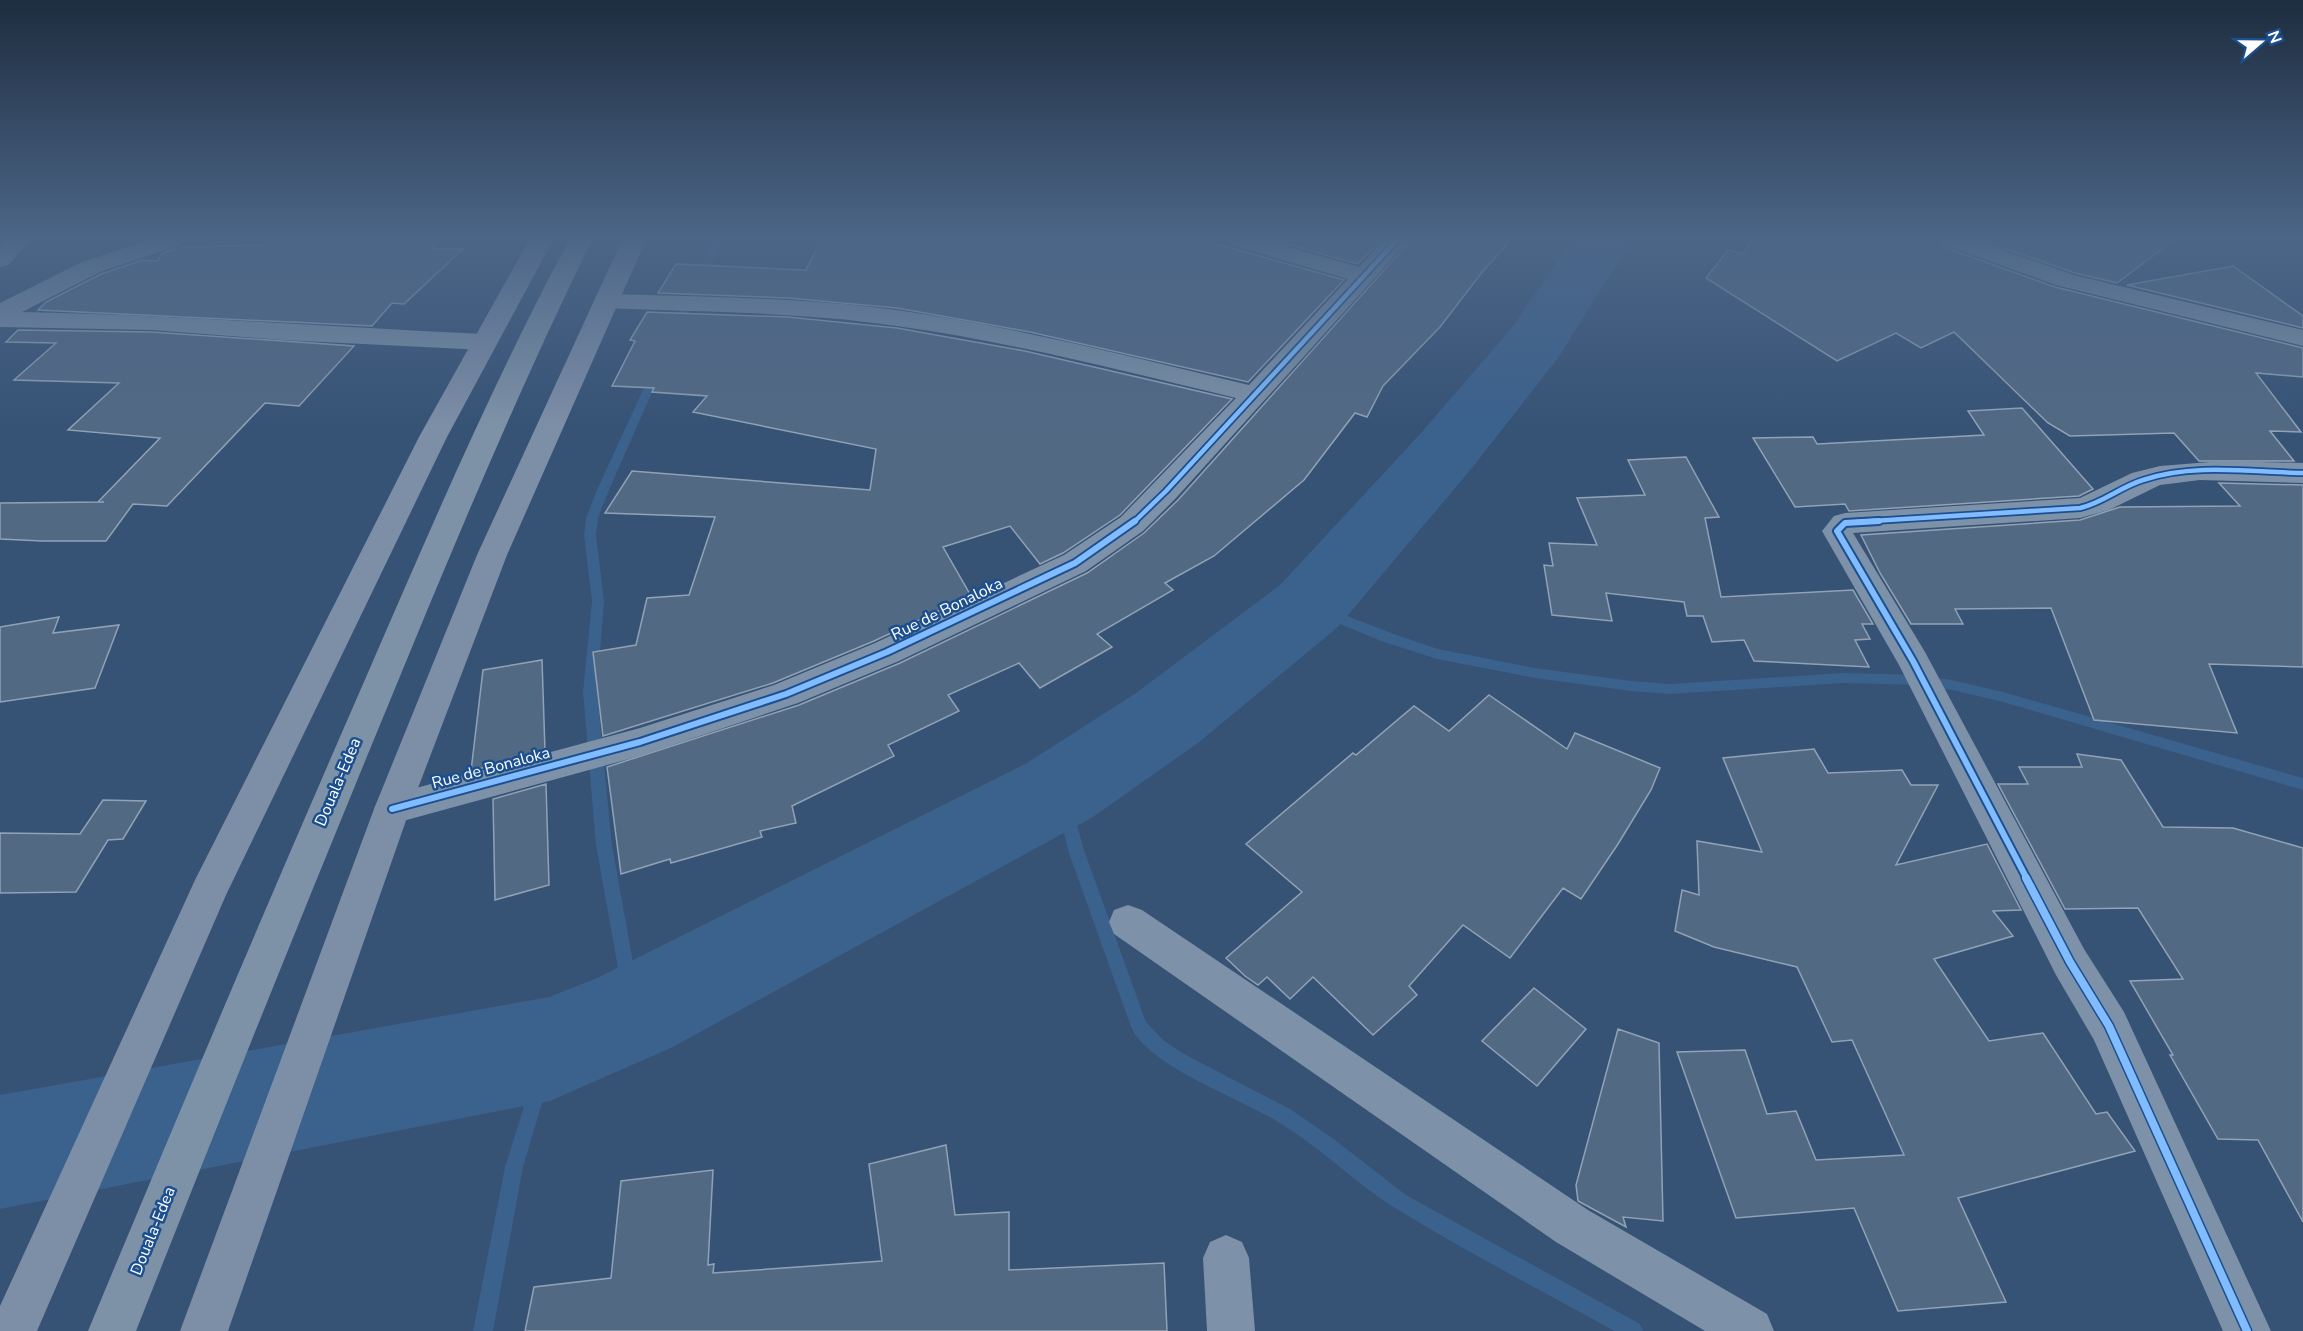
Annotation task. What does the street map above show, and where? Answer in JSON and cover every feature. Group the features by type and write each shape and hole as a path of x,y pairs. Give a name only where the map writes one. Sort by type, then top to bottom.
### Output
{"highway":[{"name":"Douala-Edea","path":"112,1331 296,879 495,415 550,302"}],"main road":[{"path":"13,1331 208,892 433,437 507,302"},
{"path":"204,1331 392,809 492,555 606,302"}],"street":[{"path":"0,313 22,302"},
{"path":"629,302 813,311 896,318 1086,354 1253,394"},
{"name":"Rue de Bonaloka","path":"392,809 640,742 786,694 887,652 1075,562 1132,524 1166,491 1339,302"},
{"path":"2149,302 2303,338"},
{"path":"0,319 152,322 282,332 485,342"},
{"path":"2247,1331 2109,1026 2070,962 1913,661 1837,531 1845,523 2100,505 2142,481 2176,474 2303,473"},
{"path":"1128,922 1572,1226 1750,1331"},
{"path":"1226,1258 1231,1331"}],"building":[{"path":"46,302 406,302 392,303 372,326 38,310"},
{"path":"833,302 1323,302 1248,382 1030,332 897,308"},
{"path":"1355,302 1459,302 1440,327 1383,386 1367,417 1355,413 1304,480 1214,556 1165,583 1173,590 1097,634 1112,647 1040,688 1019,663 948,695 959,711 888,745 894,756 792,806 796,823 760,831 762,837 671,863 670,859 621,874 607,767 799,705 900,663 1087,573 1144,533 1178,500"},
{"path":"1744,302 2116,302 2303,348 2303,377 2256,373 2301,432 2270,431 2294,461 2199,461 2174,433 2070,436 2048,423 1954,332 1921,348 1896,333 1837,361"},
{"path":"2197,302 2284,302 2303,316 2303,328"},
{"path":"647,312 788,317 897,328 1025,351 1232,399 1120,515 1063,553 1040,564 1010,526 943,547 971,596 874,641 773,683 603,736 593,652 636,645 647,598 689,595 715,517 605,513 632,471 870,490 876,449 693,412 707,396 652,392 654,388 612,386 635,341 630,340"},
{"path":"18,330 152,332 354,346 299,406 265,403 167,506 133,504 106,541 0,539 0,503 104,502 98,502 160,438 68,430 119,383 14,380 56,343 6,342"},
{"path":"2022,408 2093,489 2079,496 1849,511 1845,504 1795,507 1753,438 1813,437 1817,444 1984,435 1968,411"},
{"path":"1686,457 1719,517 1705,518 1721,597 1853,590 1873,624 1862,624 1870,639 1855,640 1869,667 1754,661 1744,640 1712,642 1703,616 1687,616 1684,602 1606,593 1612,621 1552,615 1544,565 1553,566 1549,543 1597,545 1577,498 1645,495 1628,460"},
{"path":"2219,483 2303,485 2303,667 2209,664 2237,733 2094,720 2051,608 1955,609 1963,624 1911,624 1880,573 1861,535 2080,520 2120,507 2240,506"},
{"path":"59,617 53,633 119,625 95,688 0,702 0,627"},
{"path":"542,660 545,751 471,771 483,670"},
{"path":"1489,695 1567,749 1575,733 1660,768 1651,790 1581,899 1563,888 1510,958 1463,925 1409,986 1417,995 1373,1035 1313,977 1290,999 1267,977 1258,985 1245,976 1226,958 1302,892 1246,844 1353,753 1356,755 1414,706 1449,731"},
{"path":"1814,749 1828,773 1902,770 1911,785 1938,785 1896,865 1987,844 2021,910 1993,911 2013,936 1934,959 1989,1041 2043,1033 2096,1114 2107,1112 2135,1151 1958,1198 2006,1302 1898,1311 1854,1208 1736,1218 1677,1052 1745,1050 1767,1114 1796,1111 1816,1160 1904,1155 1852,1040 1832,1042 1797,967 1714,947 1675,931 1682,890 1699,895 1697,841 1762,852 1723,758"},
{"path":"2077,754 2121,760 2163,827 2233,828 2303,848 2303,1222 2258,1140 2218,1139 2130,981 2183,979 2138,908 2065,909 1998,784 2028,784 2019,767 2082,767"},
{"path":"546,784 549,885 495,900 493,799"},
{"path":"103,800 146,801 123,839 108,840 76,892 0,893 0,833 80,834"},
{"path":"1534,988 1586,1029 1537,1086 1482,1041"},
{"path":"1618,1029 1659,1043 1663,1221 1623,1217 1626,1227 1578,1201 1576,1185"},
{"path":"946,1145 955,1215 1009,1212 1009,1270 1164,1263 1167,1331 525,1331 534,1287 611,1278 621,1181 713,1170 708,1265 714,1264 713,1273 882,1261 869,1164"}],"waterway":[{"path":"676,330 689,302"},
{"path":"0,1152 550,1049 634,1013 1060,790 1167,718 1309,606 1446,451 1534,344 1561,302"},
{"path":"634,1013 604,845 590,692 598,601 590,535 592,518 603,490 656,372"},
{"path":"1309,606 1386,637 1437,654 1535,673 1631,686 1670,689 1844,678 1918,680 1952,685 2003,697 2303,784"},
{"path":"1060,790 1077,853 1139,1027 1157,1046 1178,1060 1284,1115 1329,1146 1400,1201 1633,1331"},
{"path":"483,1331 514,1167 550,1049"}],"cycle path":[{"path":"392,809 640,742 786,694 887,652 1075,563 1132,524 1166,491 1340,302"},
{"path":"2247,1331 2109,1026 2070,962 1913,661 1837,531 1845,523 2080,508 2099,503 2142,480 2180,472 2222,470 2303,473"}]}
